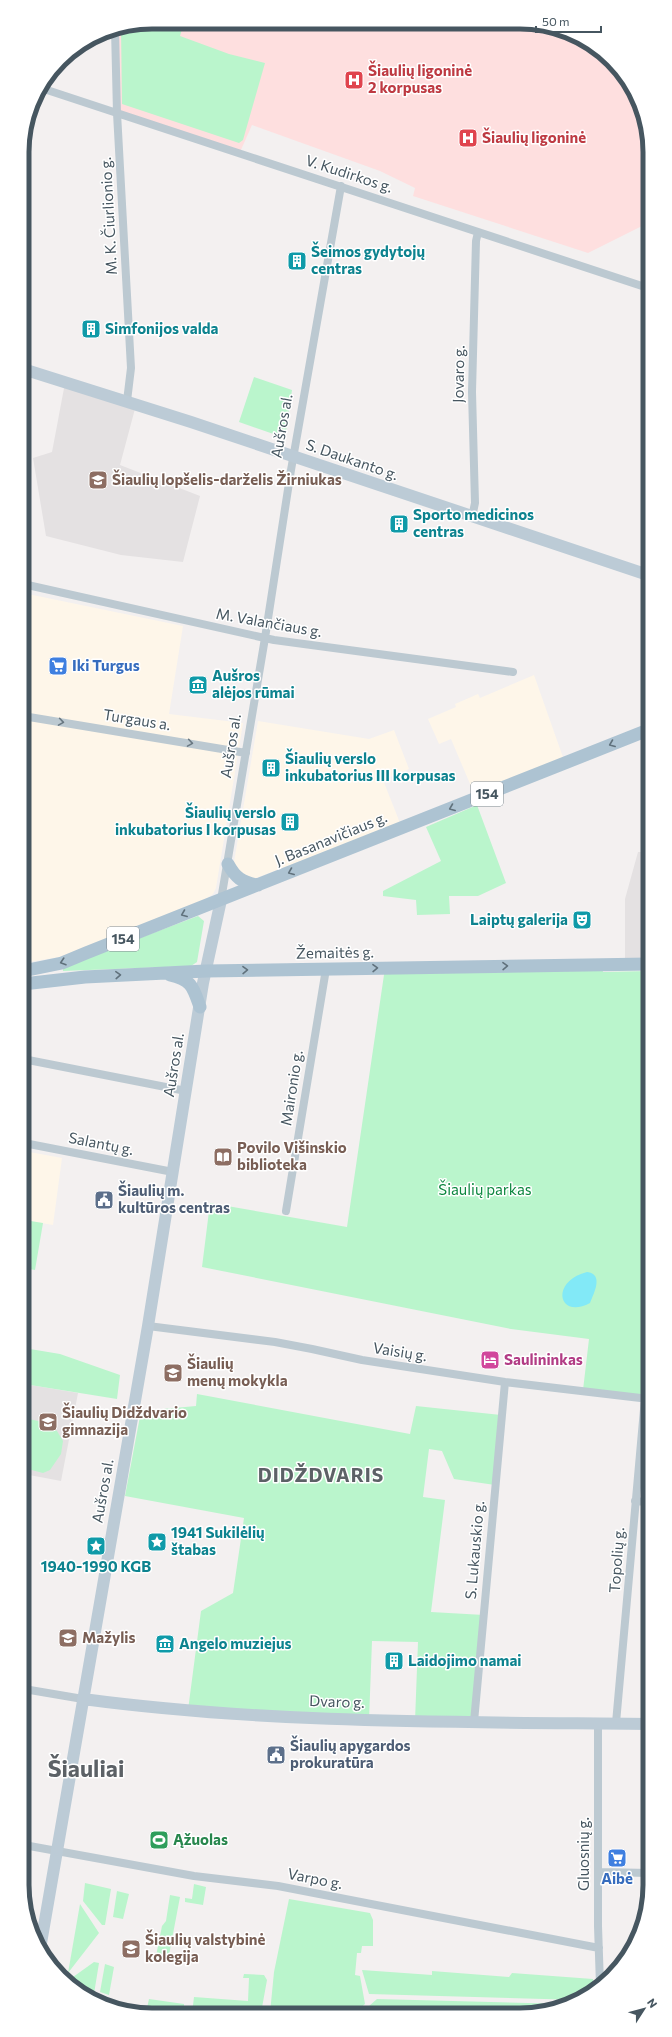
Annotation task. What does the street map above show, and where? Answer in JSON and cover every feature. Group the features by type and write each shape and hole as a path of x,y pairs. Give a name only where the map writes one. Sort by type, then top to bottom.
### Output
{"main road":[{"name":"S. Daukanto g.","path":"29,371 127,401 643,573"},
{"name":"J. Basanavičiaus g.","path":"29,970 62,962 643,732"},
{"path":"228,864 237,878 247,884 258,885"},
{"name":"Aušros al.","path":"42,1940 148,1326 206,971 221,900"},
{"name":"Žemaitės g.","path":"29,983 85,977 206,971 643,964"},
{"path":"163,973 181,977 192,985 200,1007"},
{"name":"Dvaro g.","path":"83,1699 139,1707 254,1715 388,1721 643,1724"}],"street":[{"name":"M. K. Čiurlionio g.","path":"115,35 117,113 131,361 131,378 127,401"},
{"name":"V. Kudirkos g.","path":"45,89 643,286"},
{"name":"Aušros al.","path":"221,900 294,457 341,186"},
{"name":"Jovaro g.","path":"472,517 475,503 473,351 476,241 478,232"},
{"name":"M. Valančiaus g.","path":"29,585 265,638 513,672"},
{"name":"Turgaus a.","path":"29,717 246,752"},
{"name":"Maironio g.","path":"286,1211 326,969"},
{"path":"29,1060 186,1091"},
{"name":"Salantų g.","path":"29,1144 173,1172"},
{"name":"Vaisių g.","path":"148,1326 275,1342 312,1348 362,1360 505,1382 643,1399"},
{"name":"S. Lukauskio g.","path":"474,1722 505,1382"},
{"name":"Topolių g.","path":"616,1723 643,1436"},
{"path":"636,1501 643,1502"},
{"name":"Dvaro g.","path":"29,1690 83,1699"},
{"name":"Gluosnių g.","path":"598,1723 600,1979"},
{"name":"Varpo g.","path":"29,1846 194,1876 278,1886 599,1952"},
{"path":"599,1872 643,1873"}],"shaded area":[{"name":"Šiaulių ligoninė","path":"144,29 528,29 544,31 582,45 595,54 613,71 630,97 641,128 642,136 643,226 588,253 413,196 415,188 380,171 252,125 240,152 117,113 115,35 128,31"},
{"name":"Šiaulių lopšelis-darželis Žirniukas","path":"65,383 136,405 120,465 200,496 183,562 121,555 46,536 33,458 52,452"},
{"path":"29,594 183,626 169,714 243,723 216,888 213,894 204,900 59,957 29,962"},
{"path":"534,675 565,763 476,798 451,739 439,744 428,719 456,707 455,704 478,694 480,698"},
{"path":"258,721 369,739 394,730 409,769 383,780 400,823 251,880 243,877 234,862"},
{"path":"638,852 643,852 643,964 625,965 625,899"},
{"path":"29,1152 62,1158 53,1225 29,1221"},
{"name":"Šiaulių Didždvario gimnazija","path":"29,1385 78,1393 61,1481 29,1475"}],"green space":[{"path":"144,29 182,29 180,36 229,54 265,63 243,140 239,143 122,104 121,33"},
{"path":"254,377 292,390 285,438 239,422"},
{"path":"477,805 506,883 478,896 449,896 450,914 417,915 416,900 383,896 383,891 441,861 426,827"},
{"path":"198,916 204,921 197,962 191,966 63,971 63,967"},
{"name":"Šiaulių parkas","path":"601,965 603,972 643,971 643,1398 583,1390 589,1339 511,1329 202,1267 210,1203 347,1227 385,968"},
{"path":"29,1221 43,1223 35,1270 29,1269"},
{"path":"29,1349 60,1354 120,1375 117,1399 29,1385"},
{"path":"197,1394 410,1434 416,1406 501,1415 495,1485 454,1479 442,1451 429,1449 423,1497 445,1500 431,1612 484,1615 474,1722 415,1721 418,1642 372,1641 369,1720 188,1710 201,1611 233,1593 244,1518 125,1496 141,1411 196,1406"},
{"path":"29,1419 48,1423 57,1431 63,1441 61,1454 50,1470 43,1473 29,1469"},
{"path":"85,1883 111,1889 105,1925 102,1925 83,1901"},
{"path":"194,1884 206,1887 203,1905 185,1902 185,1898 192,1899"},
{"path":"117,1891 129,1894 123,1919 113,1917"},
{"path":"170,1895 180,1897 169,1955 166,1960 162,1961 156,1956 162,1926 166,1921"},
{"path":"289,1899 370,1913 373,1920 373,1946 362,1946 361,1953 357,1953 355,1975 360,1976 365,2004 361,2008 270,2008 274,1972"},
{"path":"80,1904 99,1933 68,1973"},
{"path":"94,1962 99,1963 94,1993 71,1978"},
{"path":"105,1964 114,1967 109,1995 100,1992"},
{"path":"362,1970 432,1975 432,1971 509,1977 512,1973 593,1979 593,1984 582,1992 565,2000 369,1994"},
{"path":"244,1974 264,1975 267,1980 262,2008 193,2008 194,1997 248,2001 249,1978 243,1978"},
{"path":"149,1999 184,2004 184,2008 147,2008"},
{"path":"377,1999 552,2004 544,2006 520,2008 367,2008"},
{"path":"119,2003 144,2008 128,2006"}],"water":[{"path":"587,1272 592,1273 596,1280 595,1289 590,1303 579,1307 571,1307 565,1303 563,1291 567,1283 575,1277"}],"place":[{"name":"Šiaulių ligoninė 2 korpusas","path":"354,80"},
{"name":"Šiaulių ligoninė","path":"468,138"},
{"name":"Šeimos gydytojų centras","path":"297,261"},
{"name":"Simfonijos valda","path":"91,329"},
{"name":"Šiaulių lopšelis-darželis Žirniukas","path":"98,480"},
{"name":"Sporto medicinos centras","path":"399,524"},
{"name":"Iki Turgus","path":"58,666"},
{"name":"Aušros alėjos rūmai","path":"198,685"},
{"name":"Šiaulių verslo inkubatorius III korpusas","path":"271,768"},
{"name":"Šiaulių verslo inkubatorius I korpusas","path":"290,822"},
{"name":"Laiptų galerija","path":"582,920"},
{"name":"Povilo Višinskio biblioteka","path":"223,1157"},
{"name":"Šiaulių m. kultūros centras","path":"104,1200"},
{"name":"Saulininkas","path":"490,1360"},
{"name":"Šiaulių menų mokykla","path":"173,1373"},
{"name":"Šiaulių Didždvario gimnazija","path":"48,1422"},
{"name":"1941 Sukilėlių štabas","path":"157,1542"},
{"name":"1940-1990 KGB","path":"96,1546"},
{"name":"Mažylis","path":"68,1638"},
{"name":"Angelo muziejus","path":"165,1644"},
{"name":"Laidojimo namai","path":"394,1661"},
{"name":"Šiaulių apygardos prokuratūra","path":"276,1755"},
{"name":"Ąžuolas","path":"159,1840"},
{"name":"Aibė","path":"617,1858"},
{"name":"Šiaulių valstybinė kolegija","path":"131,1949"}],"district":[{"name":"DIDŽDVARIS","path":"321,1475"},
{"name":"Šiauliai","path":"86,1769"}]}
